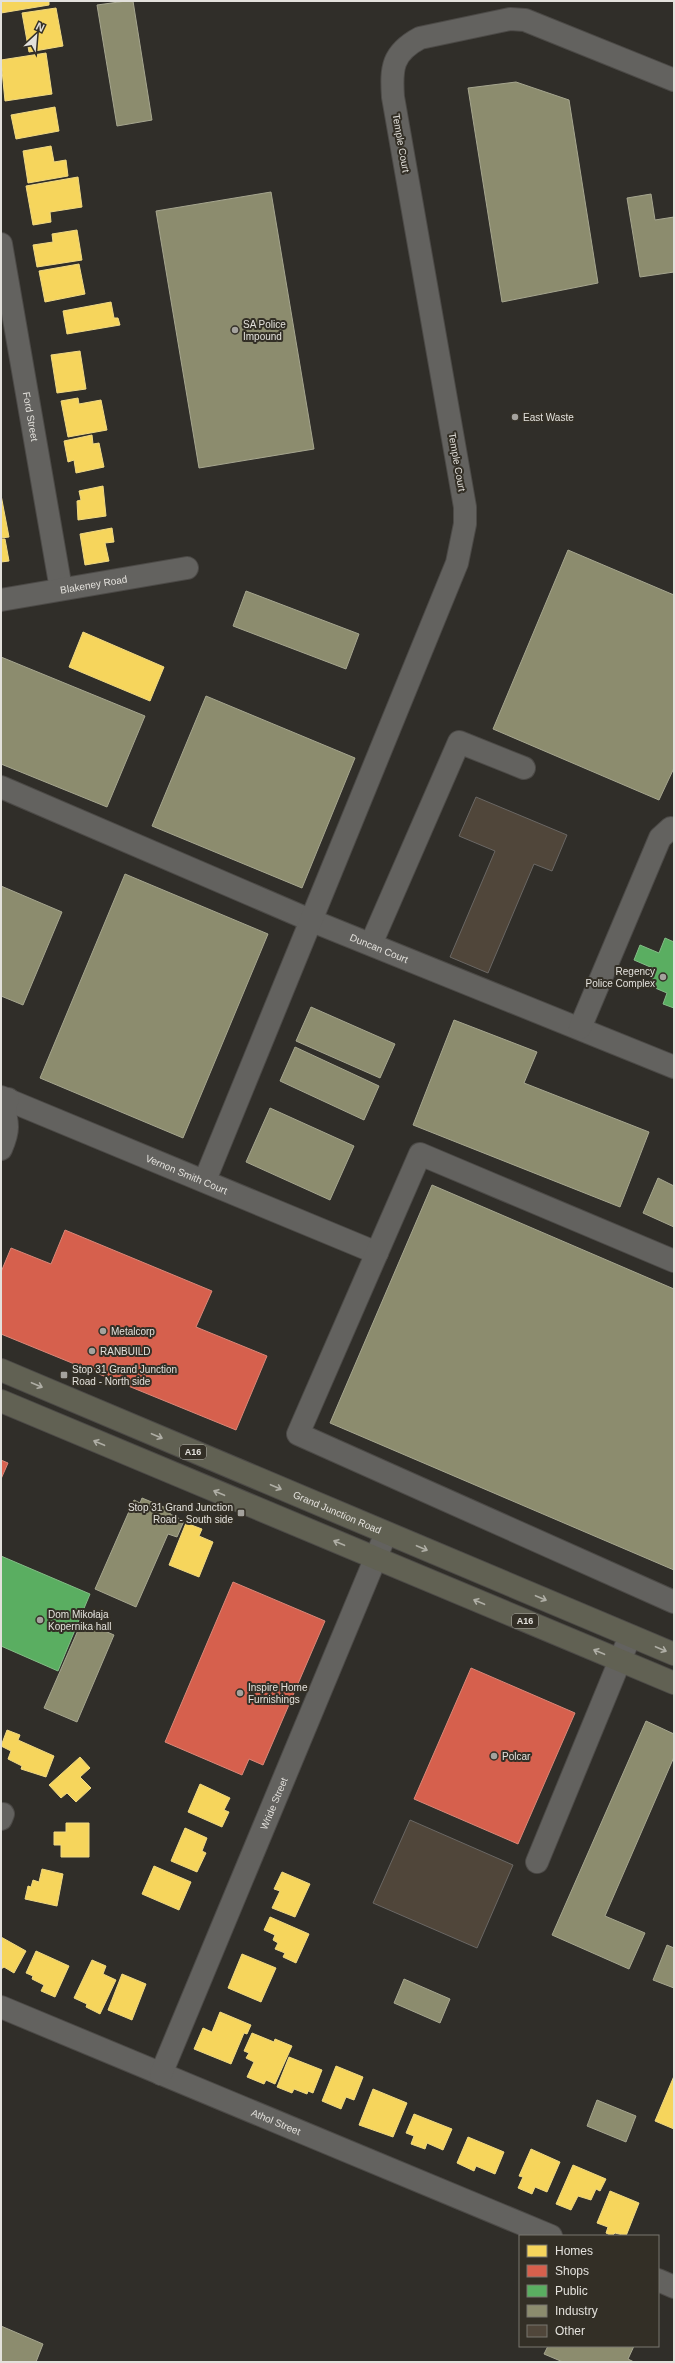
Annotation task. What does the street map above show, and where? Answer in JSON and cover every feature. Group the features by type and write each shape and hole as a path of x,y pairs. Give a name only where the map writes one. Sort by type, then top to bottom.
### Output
{"highway":[{"name":"Grand Junction Road","path":"1,1370 674,1654"},
{"name":"A16","path":"1,1401 674,1683"}],"street":[{"name":"Temple Court","path":"205,1180 457,563 465,524 465,507 393,97 392,73 398,55 407,45 420,38 510,19 525,20 674,80"},
{"name":"Ford Street","path":"1,244 61,589"},
{"name":"Blakeney Road","path":"1,600 187,568"},
{"path":"371,944 459,742 524,768"},
{"name":"Duncan Court","path":"1,787 88,823 310,920 674,1067"},
{"path":"580,1028 660,838 670,828 674,829"},
{"name":"Vernon Smith Court","path":"3,1105 205,1180 377,1253"},
{"name":"Vernon Smith Court","path":"1,1149 7,1126 3,1105"},
{"path":"674,1261 420,1154 298,1434 674,1602"},
{"name":"Wride Street","path":"161,2074 386,1533"},
{"path":"536,1862 630,1636"},
{"name":"Athol Street","path":"1,2007 549,2235"},
{"path":"659,2280 674,2287"}],"building: Homes":[{"path":"1,1 49,1 49,5 1,13"},
{"path":"56,8 63,46 29,52 22,13"},
{"path":"46,53 52,94 5,101 1,60"},
{"path":"55,107 59,131 16,139 11,115"},
{"path":"51,146 54,162 66,160 68,176 28,183 23,151"},
{"path":"78,177 82,207 50,212 51,222 33,225 26,186"},
{"path":"77,230 82,260 37,267 33,245 53,242 52,234"},
{"path":"79,264 85,294 45,302 39,271"},
{"path":"111,302 114,318 118,318 120,325 67,334 63,311"},
{"path":"80,351 86,389 57,393 51,355"},
{"path":"78,398 79,404 101,400 107,430 68,437 61,401"},
{"path":"92,435 93,444 99,443 104,467 76,473 74,460 68,462 64,441"},
{"path":"103,486 106,516 78,520 77,501 81,500 79,491"},
{"path":"1,495 9,537 1,538"},
{"path":"112,528 114,542 105,543 109,561 85,565 80,534"},
{"path":"1,539 5,539 9,561 1,562"},
{"path":"83,632 164,667 150,701 69,667"},
{"path":"186,1523 202,1529 199,1536 213,1542 199,1577 169,1565"},
{"path":"7,1730 20,1735 18,1740 54,1756 46,1777 21,1769 22,1766 8,1759 11,1751 1,1746"},
{"path":"80,1757 90,1768 80,1777 91,1788 76,1802 67,1793 61,1798 49,1785"},
{"path":"200,1784 230,1798 224,1810 229,1812 222,1827 188,1812"},
{"path":"66,1823 89,1823 89,1857 61,1857 61,1845 54,1845 54,1832 66,1832"},
{"path":"185,1828 207,1838 202,1851 206,1853 197,1872 171,1861"},
{"path":"154,1866 191,1882 179,1910 142,1894"},
{"path":"42,1869 63,1874 57,1906 25,1899 28,1886 31,1887 33,1880 39,1882"},
{"path":"282,1872 310,1884 295,1917 272,1908 280,1891 274,1889"},
{"path":"270,1917 309,1934 296,1963 283,1957 285,1953 275,1949 278,1943 273,1940 275,1935 264,1930"},
{"path":"1,1937 26,1951 14,1973 4,1967 1,1969"},
{"path":"36,1951 69,1966 55,1997 41,1991 44,1985 32,1979 33,1976 26,1973"},
{"path":"242,1954 276,1968 261,2002 228,1988"},
{"path":"92,1960 106,1966 103,1974 116,1980 100,2014 86,2007 87,2004 74,1998"},
{"path":"122,1974 146,1984 132,2020 108,2010"},
{"path":"220,2012 251,2025 247,2034 244,2033 231,2064 194,2049 203,2028 212,2032"},
{"path":"252,2033 274,2042 275,2039 292,2046 275,2084 266,2080 264,2084 247,2077 254,2062 246,2058 249,2053 244,2051"},
{"path":"289,2057 322,2070 313,2093 308,2091 307,2094 294,2089 292,2093 277,2087"},
{"path":"336,2066 363,2077 354,2100 346,2097 341,2109 322,2101"},
{"path":"674,2076 674,2129 655,2121"},
{"path":"373,2089 407,2103 393,2137 359,2125"},
{"path":"414,2114 452,2129 443,2150 427,2143 425,2149 411,2144 414,2136 406,2133"},
{"path":"468,2137 504,2152 495,2174 476,2166 474,2171 457,2163"},
{"path":"531,2149 560,2162 547,2192 535,2187 532,2194 518,2188 523,2177 519,2176"},
{"path":"573,2165 606,2179 600,2191 596,2189 591,2200 578,2196 571,2210 556,2204"},
{"path":"610,2191 639,2203 626,2235 615,2233 610,2235 606,2233 608,2227 597,2223"}],"building: Shops":[{"name":"Metalcorp","path":"65,1230 212,1291 196,1327 267,1356 236,1430 1,1334 1,1272 11,1248 51,1264"},
{"path":"1,1460 8,1463 1,1479"},
{"name":"Inspire Home Furnishings","path":"233,1582 325,1621 263,1765 249,1759 242,1775 165,1742"},
{"name":"Polcar","path":"471,1668 575,1713 518,1844 414,1799"}],"building: Public":[{"name":"Regency Police Complex","path":"665,938 674,942 674,1008 663,1004 667,993 648,985 655,969 634,960 640,945 659,953"},
{"name":"Dom Mikołaja Kopernika hall","path":"1,1556 90,1594 58,1671 1,1646"}],"building: Industry":[{"path":"133,1 152,120 117,126 97,5"},
{"path":"516,82 569,100 598,283 502,302 468,88"},
{"name":"SA Police Impound","path":"271,192 314,449 199,468 156,211"},
{"path":"651,194 655,220 674,217 674,272 640,277 627,198"},
{"path":"568,550 674,595 674,768 659,800 493,729"},
{"path":"246,591 359,634 346,669 233,626"},
{"path":"1,657 145,716 107,807 1,764"},
{"path":"206,696 355,758 302,888 152,826"},
{"path":"125,874 268,934 183,1138 40,1078"},
{"path":"1,886 62,912 23,1005 1,996"},
{"path":"311,1007 395,1044 380,1078 296,1041"},
{"path":"454,1020 537,1052 524,1083 649,1132 620,1207 413,1125"},
{"path":"295,1047 379,1086 364,1120 280,1081"},
{"path":"270,1108 354,1146 330,1200 246,1162"},
{"path":"658,1178 674,1186 674,1227 643,1213"},
{"path":"432,1185 674,1289 674,1570 330,1423"},
{"path":"142,1498 171,1510 170,1514 184,1521 177,1537 168,1534 136,1607 95,1589 134,1500 140,1503"},
{"path":"82,1621 114,1635 77,1722 44,1708"},
{"path":"646,1721 674,1734 674,1757 605,1916 645,1933 629,1969 552,1935"},
{"path":"667,1945 674,1948 674,1988 653,1980"},
{"path":"404,1979 450,1999 440,2023 394,2003"},
{"path":"597,2100 636,2116 626,2142 587,2126"},
{"path":"1,2326 43,2344 36,2362 1,2362"},
{"path":"548,2347 634,2347 628,2359 634,2362 563,2362 544,2354"}],"building: Other":[{"path":"476,797 567,835 552,871 534,864 488,973 450,957 495,851 459,836"},
{"path":"410,1820 513,1865 477,1948 373,1903"}],"place":[{"name":"SA Police Impound","path":"235,330"},
{"name":"East Waste","path":"515,417"},
{"name":"Regency Police Complex","path":"663,977"},
{"name":"Metalcorp","path":"103,1331"},
{"name":"RANBUILD","path":"92,1351"},
{"name":"Stop 31 Grand Junction Road - North side","path":"64,1375"},
{"name":"Stop 31 Grand Junction Road - South side","path":"241,1513"},
{"name":"Dom Mikołaja Kopernika hall","path":"40,1620"},
{"name":"Inspire Home Furnishings","path":"240,1693"},
{"name":"Polcar","path":"494,1756"}]}
